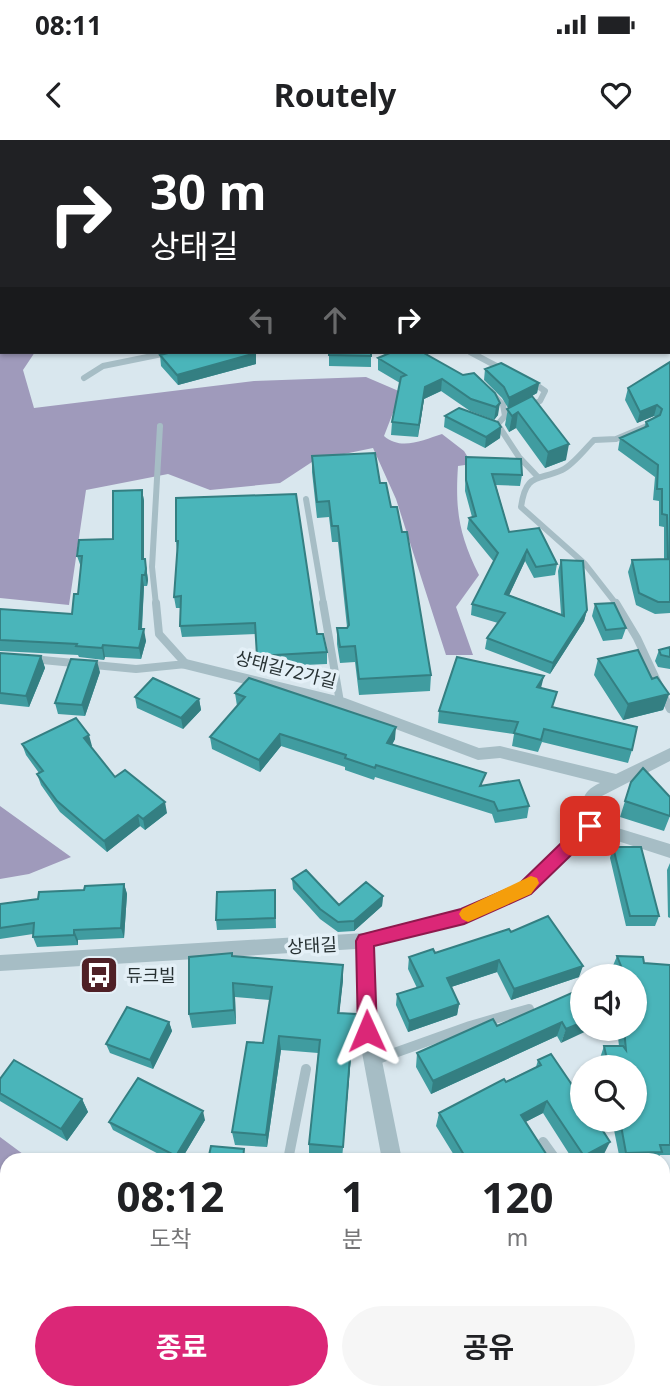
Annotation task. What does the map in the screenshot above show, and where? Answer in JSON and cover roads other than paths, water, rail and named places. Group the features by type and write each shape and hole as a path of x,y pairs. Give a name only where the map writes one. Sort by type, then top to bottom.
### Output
{"street":[{"name":"상태길72가길","path":"186,664 340,702 478,754 500,752 614,780"},
{"path":"670,754 614,780 592,794 590,826 670,851"},
{"name":"상태길","path":"0,963 365,941 464,916 525,889 590,826"},
{"path":"365,941 367,1031 391,1153"}],"lane":[{"path":"85,378 103,366 162,354"},
{"path":"474,354 513,373"},
{"path":"524,376 545,391 540,401 505,416 492,425 537,476"},
{"path":"487,387 503,405 505,416"},
{"path":"654,422 616,439 594,440 563,470 537,476 523,494 521,507 532,520 591,570 626,614 670,709"},
{"path":"160,426 152,567 159,634 186,664"},
{"path":"306,499 340,702"},
{"path":"27,659 136,668 186,664"},
{"path":"372,1061 429,1042 488,1017 529,1009"},
{"path":"289,1153 306,1069"},
{"path":"543,1142 551,1153"}],"place":[{"name":"듀크빌","path":"99,975"}]}
